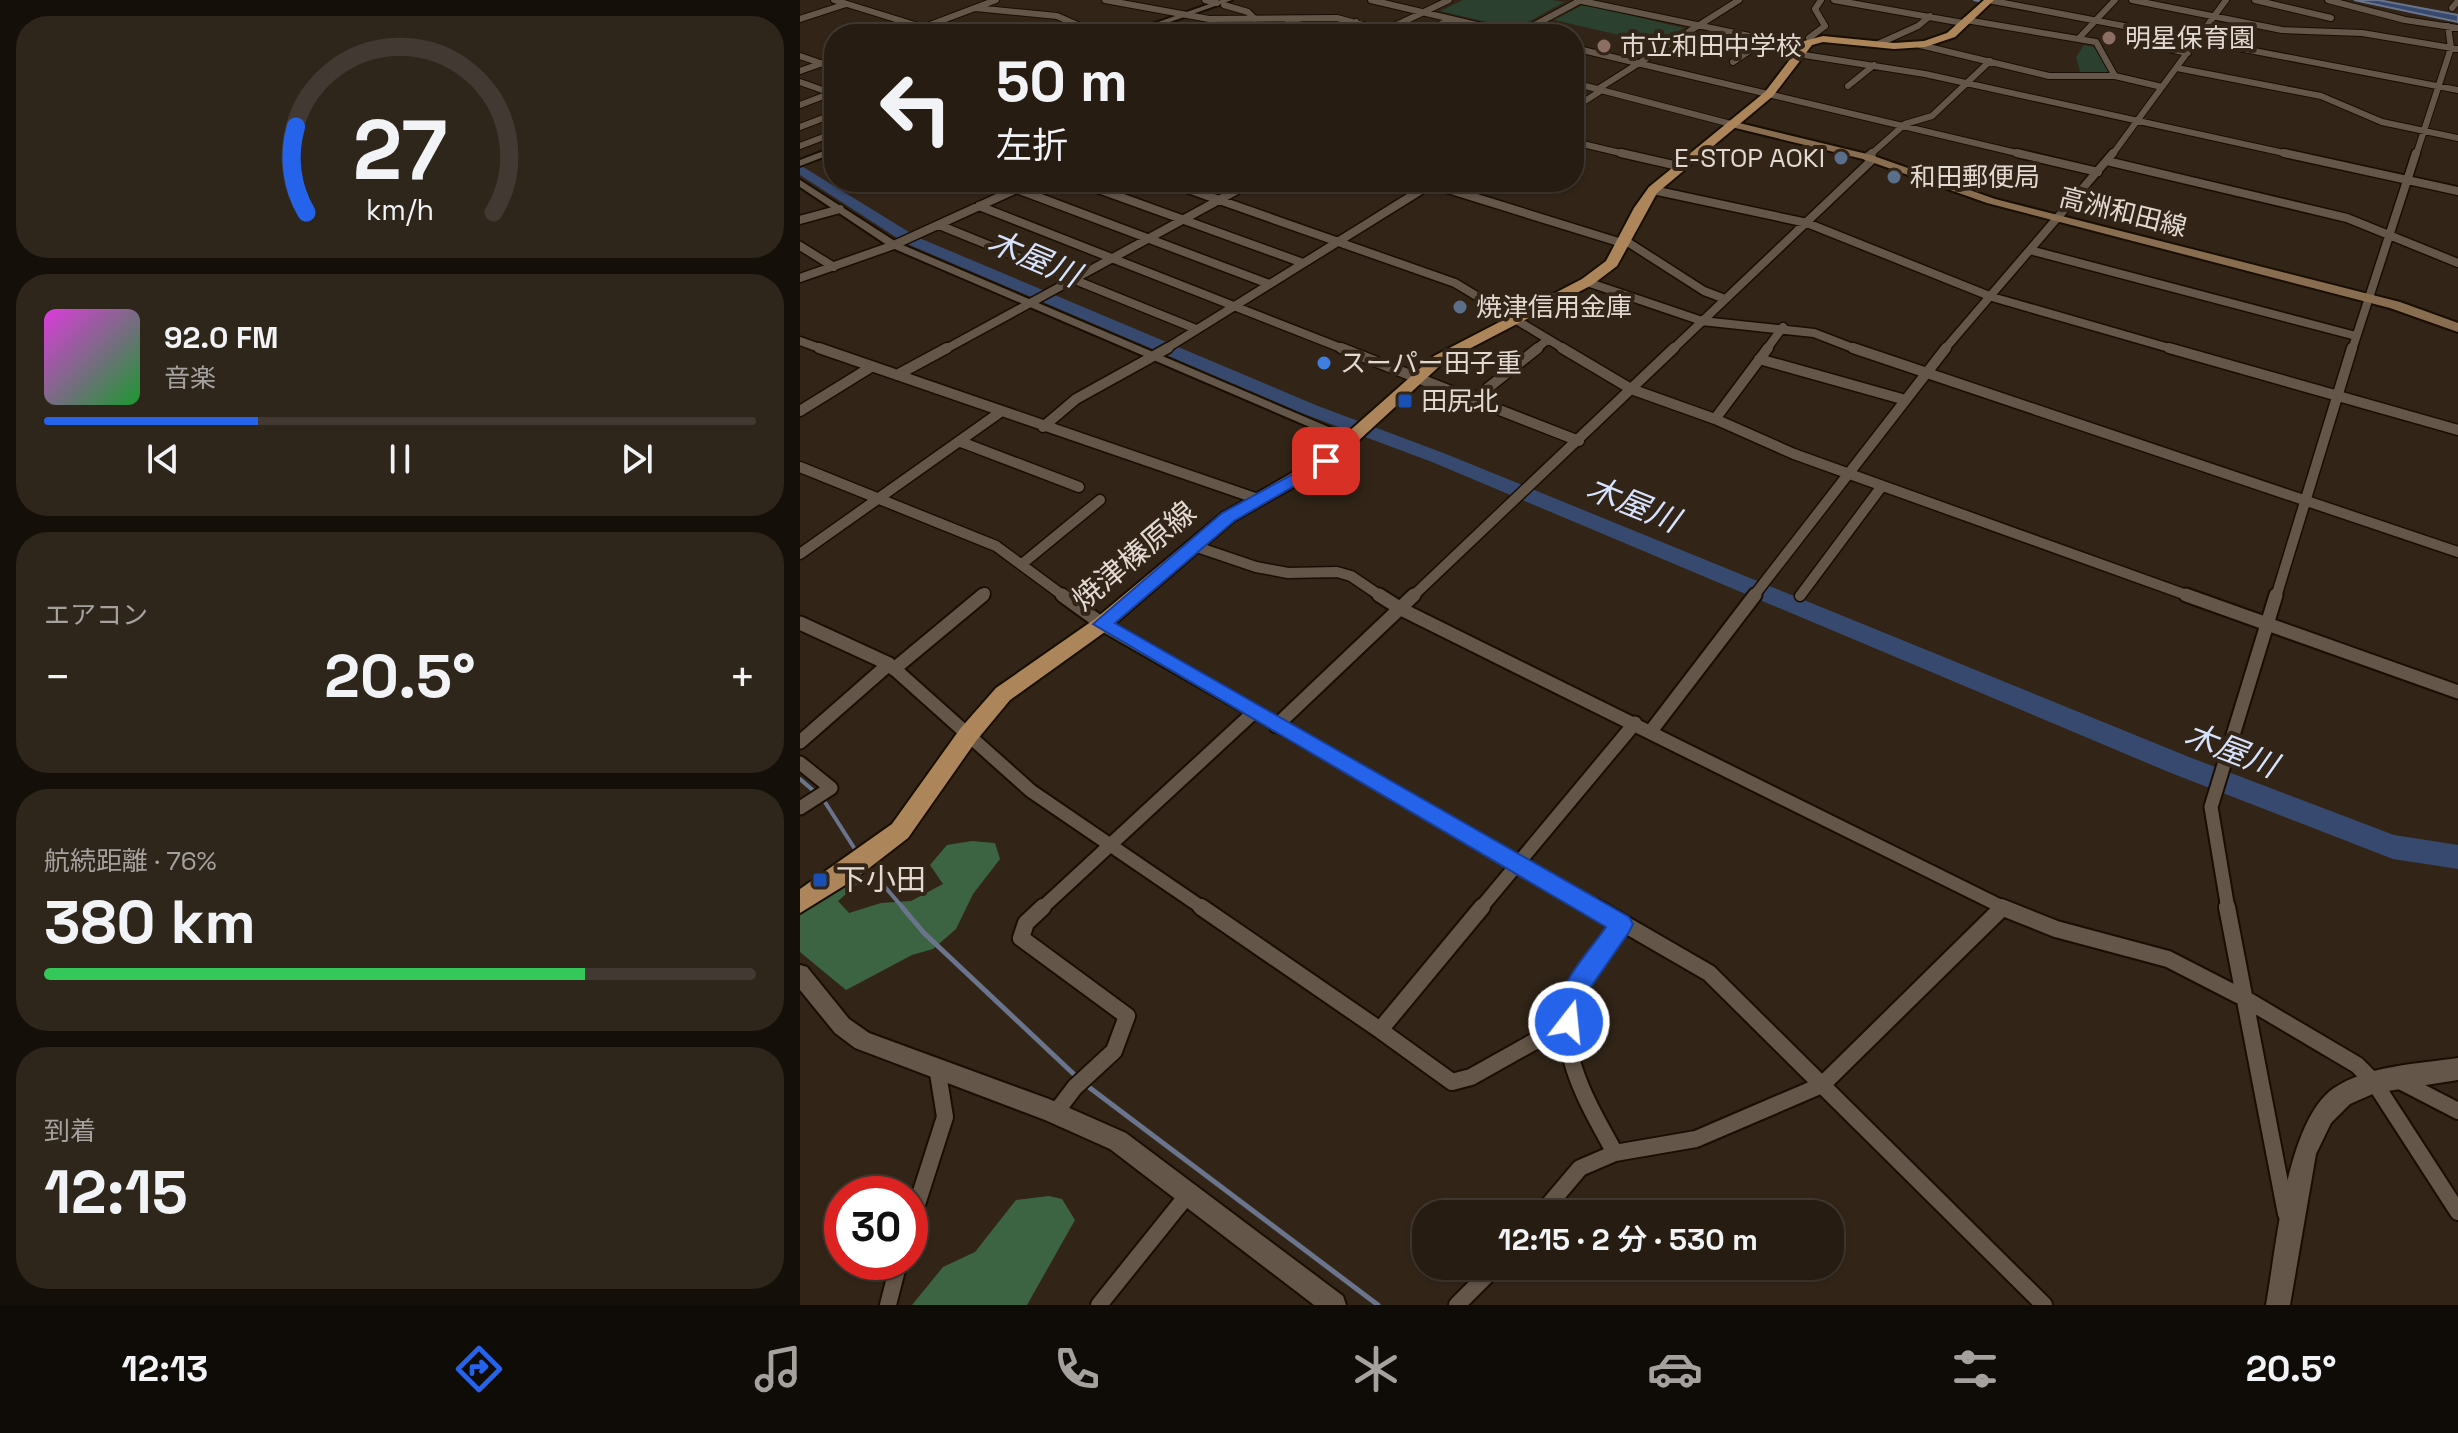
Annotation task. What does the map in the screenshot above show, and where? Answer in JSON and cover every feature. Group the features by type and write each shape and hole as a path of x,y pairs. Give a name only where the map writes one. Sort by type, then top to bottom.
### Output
{"main road":[{"path":"1805,47 1920,45 1951,35 1989,0"},
{"name":"焼津榛原線","path":"800,902 847,872 900,831 968,735 1003,694 1102,624 1255,498 1326,461 1416,378 1466,342 1587,282 1612,263 1640,208 1653,190 1678,166 1769,94 1805,47"},
{"name":"高洲和田線","path":"1731,124 1870,158 1991,201 2368,298 2458,328"}],"street":[{"path":"834,0 911,24"},
{"path":"800,19 857,0"},
{"path":"934,24 996,0"},
{"path":"1105,0 1177,16 1255,19 1319,17 1362,24"},
{"path":"1205,0 1248,12 1255,19"},
{"path":"1371,0 1473,24"},
{"path":"1399,24 1449,0"},
{"path":"1535,24 1579,0 2458,191"},
{"path":"1584,101 1739,0"},
{"path":"1805,47 1809,38 1825,26 1815,9 1821,0"},
{"path":"1834,0 2037,34 2080,37 2096,42 2115,76"},
{"path":"1989,0 2458,90"},
{"path":"2080,37 2115,0"},
{"path":"2132,0 2293,32 2339,32 2455,49"},
{"path":"1651,731 1902,399 1992,297 2054,218 2107,161 2226,0"},
{"path":"2255,0 2331,18"},
{"path":"2339,32 2331,18 2330,1 2458,28"},
{"path":"2452,8 2458,1"},
{"path":"1155,24 1223,3"},
{"path":"975,8 1057,16 1075,24"},
{"path":"1878,44 1918,26 1930,16"},
{"path":"1269,18 1296,24"},
{"path":"1441,24 1451,19"},
{"path":"2290,1236 2242,997 2211,807 2368,298 2438,88 2455,49 2448,26"},
{"path":"1733,62 1764,41"},
{"path":"2144,44 2188,53"},
{"path":"1920,45 2049,76 2115,76 2162,87"},
{"path":"1584,50 2098,172"},
{"path":"800,56 823,63"},
{"path":"1276,726 1807,223 1903,126 1932,116 1990,61"},
{"path":"800,71 823,63"},
{"path":"1848,86 1874,65"},
{"path":"2177,68 2321,96 2382,122 2458,138"},
{"path":"800,82 824,90"},
{"path":"1584,85 1731,124"},
{"path":"800,107 824,97"},
{"path":"800,107 823,118"},
{"path":"800,127 823,118"},
{"path":"800,146 824,137"},
{"path":"1584,144 1678,166"},
{"path":"804,159 824,153"},
{"path":"2107,161 2320,211 2391,235 2458,263"},
{"path":"800,183 894,245 1028,302 1360,432"},
{"path":"1653,190 1807,223 1992,297 2458,430"},
{"path":"800,278 894,245 1010,192"},
{"path":"1025,192 1269,284"},
{"path":"1107,192 1303,263"},
{"path":"1196,192 1455,283 1631,389 1715,419 1846,473 2458,692"},
{"path":"897,375 1234,192"},
{"path":"1043,427 1076,399 1176,343 1416,192"},
{"path":"1460,192 1625,242 1704,291 1725,299"},
{"path":"979,206 1579,441"},
{"path":"800,220 840,209"},
{"path":"939,225 1196,329"},
{"path":"800,246 834,267"},
{"path":"2030,250 2356,336"},
{"path":"1587,282 1702,321 1783,327 1814,333 1922,374 2458,552"},
{"path":"1715,419 1783,327"},
{"path":"1473,400 1547,340"},
{"path":"800,341 999,413 1255,498"},
{"path":"1759,359 1902,399"},
{"path":"800,411 871,367"},
{"path":"800,554 999,413"},
{"path":"961,442 1079,487"},
{"path":"800,467 996,546 1102,624 1709,973 2044,1305"},
{"path":"1800,596 1882,486"},
{"path":"1022,564 1100,500"},
{"path":"1194,546 1256,567 1288,573 1337,572 1351,576 1401,609 2002,908 2056,929 2168,959 2242,997 2385,1080 2458,1111"},
{"path":"800,742 985,593"},
{"path":"800,638 806,626 892,666 1031,791 1452,1082 1471,1077 1569,1022"},
{"path":"1056,1112 1075,1087 1114,1051 1127,1016 1021,938 1026,923 1253,713"},
{"path":"1380,1030 1635,723"},
{"path":"800,763 831,788 800,808"},
{"path":"1553,1200 1580,1168 1615,1153 1696,1139 1822,1085 2002,908"},
{"path":"1615,1153 1574,1073 1569,1022 1573,993 1621,924"},
{"path":"800,974 842,1026 862,1041 885,1052 937,1067 1056,1112 1118,1141 1334,1305"},
{"path":"926,1176 945,1117 937,1067"},
{"path":"2278,1305 2305,1153 2323,1115 2342,1096 2385,1080 2458,1069"},
{"path":"2385,1080 2458,1212"},
{"path":"1099,1305 1189,1193"},
{"path":"888,1305 894,1280"},
{"path":"1457,1305 1482,1280"}],"green space":[{"path":"1463,0 1564,2 1525,24 1495,24 1440,11"},
{"path":"1581,6 1590,6 1684,28 1658,44 1584,27 1584,24 1554,20"},
{"path":"2084,45 2094,47 2110,74 2081,75 2076,57"},
{"path":"972,841 995,843 1000,859 973,894 956,929 933,949 912,955 846,990 800,952 800,909 856,875 863,879 838,901 849,913 881,903 911,901 943,884 930,865 947,845"},
{"path":"1049,1196 1062,1199 1075,1220 1027,1305 912,1305 943,1267 975,1252 1016,1200"}],"water":[{"path":"2354,0 2378,0 2458,15 2458,22"}],"waterway":[{"path":"1974,0 1984,2"},
{"name":"木屋川","path":"800,169 824,184"},
{"name":"木屋川","path":"836,192 911,240 1311,410 1439,458 2180,765 2393,847 2458,857"},
{"path":"800,779 823,799 858,854"},
{"path":"866,865 904,909"},
{"path":"902,907 924,933 1079,1079"},
{"path":"1086,1085 1378,1305"}],"place":[{"name":"明星保育園","path":"2109,38"},
{"name":"市立和田中学校","path":"1604,46"},
{"name":"E-STOP AOKI","path":"1841,158"},
{"name":"和田郵便局","path":"1894,177"},
{"name":"焼津信用金庫","path":"1460,307"},
{"name":"スーパー田子重","path":"1324,363"},
{"name":"田尻北","path":"1405,401"},
{"name":"下小田","path":"820,880"}],"route":[{"path":"1326,461 1255,498 1228,517 1102,624 1621,924 1573,993 1569,1022"}]}
